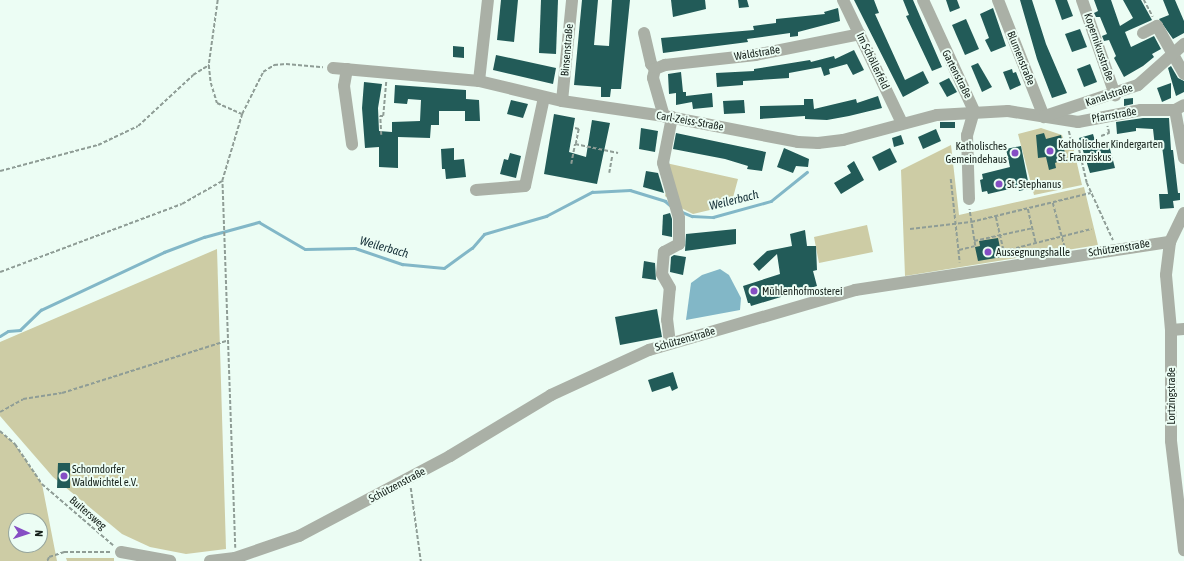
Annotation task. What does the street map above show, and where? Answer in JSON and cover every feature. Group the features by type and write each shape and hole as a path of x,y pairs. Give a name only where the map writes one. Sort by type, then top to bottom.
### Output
{"street":[{"path":"479,81 488,0"},
{"name":"Binsenstraße","path":"562,101 572,0"},
{"name":"Im Schöllerfeld","path":"844,0 902,122"},
{"name":"Gartenstraße","path":"923,0 974,111 967,135 969,199"},
{"name":"Blumenstraße","path":"998,0 1044,117"},
{"name":"Kopernikusstraße","path":"1082,0 1115,94"},
{"path":"1143,33 1157,26 1184,74"},
{"path":"644,33 651,64 654,69 653,78 668,117 663,163 679,218 678,244 664,252 662,274 670,288 667,320 670,343"},
{"name":"Waldstraße","path":"654,69 665,65 756,55 860,34"},
{"name":"Kanalstraße","path":"1044,117 1138,85 1184,44"},
{"name":"Carl-Zeiss-Straße","path":"333,68 479,81 562,101 668,117 798,142 818,143 843,140 902,122 937,115 974,111 1008,111 1044,117"},
{"path":"347,69 344,86 352,144"},
{"path":"476,190 525,186 544,97"},
{"path":"1179,108 1184,158"},
{"name":"Pfarrstraße","path":"1044,117 1078,122 1141,110 1179,108"},
{"path":"1170,242 1184,213"},
{"name":"Schützenstraße","path":"210,561 235,558 299,536 410,479 551,395 649,350 670,343 855,290 1067,256 1170,242"},
{"name":"Lortzingstraße","path":"1170,242 1166,275 1170,330 1171,441 1184,550"},
{"path":"1170,330 1184,329"},
{"path":"121,552 170,561"}],"path":[{"path":"218,0 209,65 217,103 242,114"},
{"path":"1144,0 1157,26"},
{"path":"0,171 98,145 138,126 192,75 209,65"},
{"path":"235,558 226,341 222,181 242,114 263,72 274,65 333,68"},
{"path":"381,135 380,116 383,116 387,73"},
{"path":"1101,136 1109,133 1107,125"},
{"path":"571,164 579,129 575,128"},
{"path":"1069,130 1071,140 1078,144 1091,193 1117,249"},
{"path":"576,144 618,153"},
{"path":"609,173 612,156"},
{"path":"951,179 960,263"},
{"path":"0,272 182,204 222,181"},
{"path":"910,229 971,222 1028,210 1091,193"},
{"path":"959,250 975,246 969,199"},
{"path":"1053,203 1067,256"},
{"path":"1028,210 1036,243"},
{"path":"996,217 1004,251 1091,229"},
{"path":"974,242 1033,228"},
{"path":"0,412 23,399 62,393 226,341"},
{"name":"Buitersweg","path":"0,431 14,444 42,484 121,552"},
{"path":"410,479 421,561"},
{"path":"47,561 49,557 64,552 121,552"}],"green space":[{"path":"1041,128 1062,135 1065,144 1072,142 1082,185 1034,195 1018,134"},
{"path":"951,145 959,215 1084,187 1098,245 905,276 901,170"},
{"path":"666,163 738,179 731,205 693,214 677,206 665,196 670,175"},
{"path":"867,225 873,252 819,263 814,237"},
{"path":"217,249 226,549 186,554 150,547 122,534 53,477 0,416 0,342"},
{"path":"0,431 15,444 42,484 48,513 8,513 8,553 48,553 48,515 57,561 0,561"},
{"path":"66,558 114,558 114,561 67,561"}],"water":[{"path":"720,269 729,275 741,298 740,310 686,320 691,283 702,275"}],"building":[{"path":"501,0 518,0 514,42 497,40"},
{"path":"541,0 558,0 556,54 539,53"},
{"path":"582,0 598,0 594,45 609,46 612,0 630,0 621,89 611,89 610,97 601,97 601,87 574,85"},
{"path":"671,0 705,0 706,9 673,17"},
{"path":"738,0 747,0 749,7 739,8"},
{"path":"854,0 874,0 879,13 875,14 905,80 923,71 929,83 903,97"},
{"path":"903,0 913,0 942,67 932,71 906,16 909,15"},
{"path":"946,0 957,0 960,8 950,12"},
{"path":"1020,0 1032,0 1046,44 1067,93 1052,98 1037,59"},
{"path":"1055,0 1067,0 1073,16 1062,20"},
{"path":"1094,0 1111,0 1120,26 1133,18 1123,0 1141,0 1152,20 1125,32 1131,47 1154,36 1161,49 1152,54 1154,57 1143,66 1124,77 1114,58 1116,56 1109,40 1104,41 1102,36 1107,34 1100,17 1096,17 1094,13 1098,11"},
{"path":"1163,0 1175,0 1184,21 1184,33 1173,39 1159,19 1169,15"},
{"path":"838,8 840,21 798,32 798,36 790,37 790,33 747,39 748,42 663,53 661,38 754,30 753,26 776,23 776,19 825,14 824,12"},
{"path":"993,8 1006,46 991,52 985,40 989,38 980,14"},
{"path":"966,19 979,49 965,55 952,25"},
{"path":"1080,29 1087,47 1072,52 1065,34"},
{"path":"453,46 464,47 464,58 453,57"},
{"path":"854,50 864,70 853,75 847,64 829,69 830,74 824,76 821,67 789,73 789,78 743,81 743,85 717,87 716,73 754,71 754,69 810,60 811,62 834,56 835,59"},
{"path":"496,55 556,68 553,84 493,70"},
{"path":"978,63 992,87 982,92 971,66"},
{"path":"1090,64 1097,82 1084,87 1077,69"},
{"path":"1171,66 1178,78 1184,81 1184,92 1176,96 1168,68"},
{"path":"1012,69 1013,73 1016,72 1021,85 1010,90 1003,72"},
{"path":"681,72 683,92 686,92 686,96 712,93 713,107 693,109 692,102 676,105 676,93 669,94 668,74"},
{"path":"949,78 957,92 947,97 939,83"},
{"path":"364,82 382,84 378,108 379,131 392,132 392,122 420,121 421,100 408,99 407,104 394,103 395,85 466,90 466,99 479,100 480,121 465,121 465,111 439,111 439,125 431,125 430,138 398,137 398,168 379,167 379,147 365,148 362,108"},
{"path":"1171,83 1171,98 1162,102 1157,88"},
{"path":"878,96 882,108 849,116 827,120 805,119 805,116 760,119 760,106 804,105 804,99 813,99 814,109 856,99 857,103"},
{"path":"1133,98 1133,104 1124,106 1124,99"},
{"path":"511,100 528,104 523,118 507,114"},
{"path":"744,100 745,113 724,114 723,101"},
{"path":"554,114 575,118 569,152 586,157 592,120 610,123 597,184 544,174"},
{"path":"1143,118 1169,118 1171,150 1173,150 1178,193 1180,193 1180,200 1173,201 1174,208 1160,209 1159,194 1168,194 1162,146 1155,147 1153,129 1136,128 1136,131 1117,134 1116,122"},
{"path":"940,122 955,122 955,128 940,128"},
{"path":"641,128 658,131 655,152 639,149"},
{"path":"936,129 941,141 923,149 918,137"},
{"path":"676,133 766,152 762,171 747,169 748,166 725,159 673,149"},
{"name":"Katholischer Kindergarten St. Franziskus","path":"1044,133 1046,139 1061,135 1066,158 1055,163 1056,168 1049,170 1046,157 1038,158 1036,135"},
{"path":"1093,134 1096,144 1108,141 1115,168 1090,173 1079,138"},
{"path":"901,135 904,144 894,147 892,138"},
{"path":"1021,146 1028,181 1030,181 1032,188 1019,191 1018,187 988,194 987,191 982,192 980,180 983,179 982,174 1010,167 1006,149"},
{"path":"454,148 454,160 464,159 466,177 446,179 445,169 442,169 441,149"},
{"path":"784,148 809,159 808,167 796,166 793,173 777,167"},
{"path":"890,148 897,162 879,171 872,157"},
{"path":"510,153 521,156 516,178 500,174 504,159 508,160"},
{"path":"854,161 864,180 841,194 834,183 851,173 847,166"},
{"path":"646,171 658,173 664,193 643,187"},
{"path":"670,213 672,219 672,237 662,235 663,215"},
{"path":"736,229 736,244 685,251 686,234"},
{"path":"805,230 807,246 816,246 817,270 813,271 817,286 751,306 750,303 748,303 743,286 780,274 777,254 759,271 753,264 767,251 792,246 790,234"},
{"name":"Aussegnungshalle","path":"998,238 1002,257 978,261 975,247 980,246 979,241"},
{"path":"674,255 686,257 683,275 670,272 671,257"},
{"path":"644,261 655,263 656,280 642,278"},
{"path":"657,309 662,337 620,345 615,317"},
{"path":"673,372 678,388 672,391 670,386 652,392 648,380"},
{"name":"Schorndorfer Waldwichtel e.V.","path":"58,463 70,463 70,488 57,488"}],"waterway":[{"name":"Weilerbach","path":"682,212 692,216 713,217 771,201 807,172"},
{"name":"Weilerbach","path":"0,336 8,331 20,330 41,310 164,252 204,237 259,222 305,249 355,248 402,264 444,268 472,248 484,234 546,216 592,192 630,190 665,201 671,206"}],"place":[{"name":"Katholischer Kindergarten St. Franziskus","path":"1050,151"},
{"name":"Katholisches Gemeindehaus","path":"1015,153"},
{"name":"St. Stephanus","path":"999,184"},
{"name":"Aussegnungshalle","path":"988,252"},
{"name":"Mühlenhofmosterei","path":"754,291"},
{"name":"Schorndorfer Waldwichtel e.V.","path":"64,476"}]}
